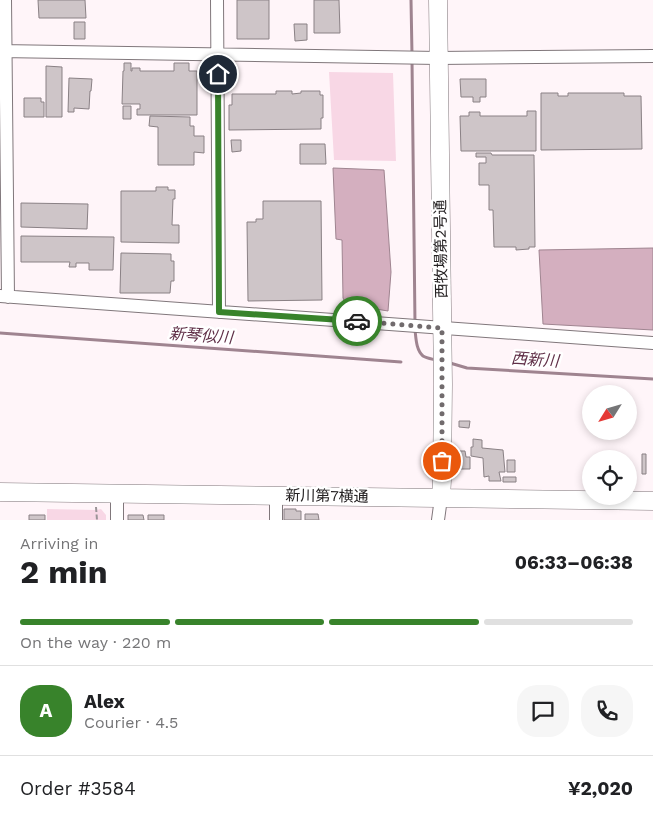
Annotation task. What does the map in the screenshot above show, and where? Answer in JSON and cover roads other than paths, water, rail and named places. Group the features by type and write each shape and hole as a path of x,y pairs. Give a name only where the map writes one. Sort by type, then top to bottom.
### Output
{"street":[{"path":"5,0 3,51 4,296 400,324 419,326 442,336 653,343"},
{"path":"217,0 219,312"},
{"name":"西牧場第2号通","path":"438,0 443,384 442,480 440,498"},
{"path":"3,51 398,58 653,56"},
{"name":"新川第7横通","path":"0,492 653,501"},
{"path":"117,520 118,493"},
{"path":"276,495 276,520"},
{"path":"438,520 440,498"}],"waterway":[{"path":"411,0 412,54"},
{"path":"412,60 415,324"},
{"name":"西新川","path":"415,330 419,351 424,357 436,360"},
{"name":"新琴似川","path":"0,333 401,362"},
{"name":"西新川","path":"450,363 467,368 653,379"}]}
